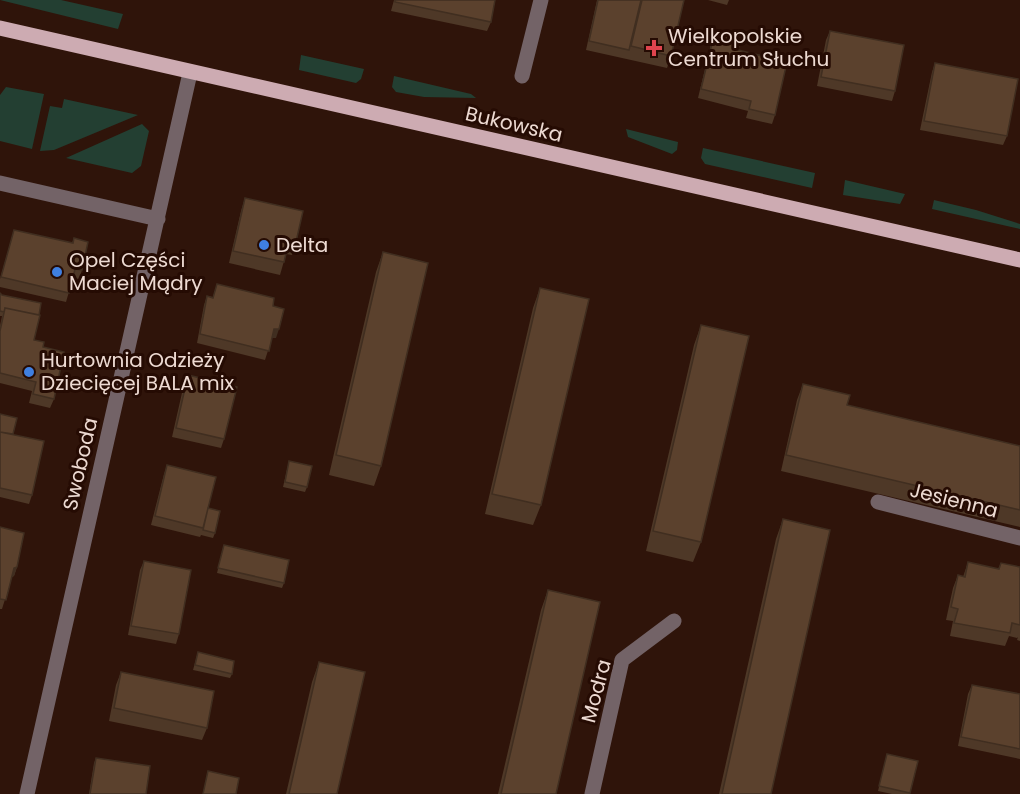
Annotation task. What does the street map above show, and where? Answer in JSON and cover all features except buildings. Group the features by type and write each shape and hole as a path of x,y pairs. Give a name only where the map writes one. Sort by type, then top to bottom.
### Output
{"main road":[{"name":"Bukowska","path":"0,28 1020,260"}],"street":[{"path":"522,76 541,0"},
{"name":"Swoboda","path":"27,794 190,73"},
{"path":"0,183 158,219"},
{"name":"Jesienna","path":"878,502 1020,538"},
{"name":"Modra","path":"592,794 622,660 674,621"}],"green space":[{"path":"0,0 61,0 123,14 118,29"},
{"path":"301,55 364,69 361,79 356,83 299,70"},
{"path":"394,76 471,94 476,98 424,97 396,92 392,87"},
{"path":"6,87 44,94 32,149 0,141 0,95"},
{"path":"64,99 138,115 54,150 40,151 50,106 62,108"},
{"path":"142,124 149,131 141,166 132,173 66,158"},
{"path":"626,129 678,142 677,150 672,154 628,137"},
{"path":"703,148 815,173 812,188 705,164 701,158"},
{"path":"845,180 905,194 900,204 843,195"},
{"path":"934,200 1020,224 1020,229 932,209"}],"place":[{"name":"Wielkopolskie Centrum Słuchu","path":"654,48"},
{"name":"Delta","path":"264,245"},
{"name":"Opel Części Maciej Mądry","path":"57,272"},
{"name":"Hurtownia Odzieży Dziecięcej BALA mix","path":"29,372"}]}
